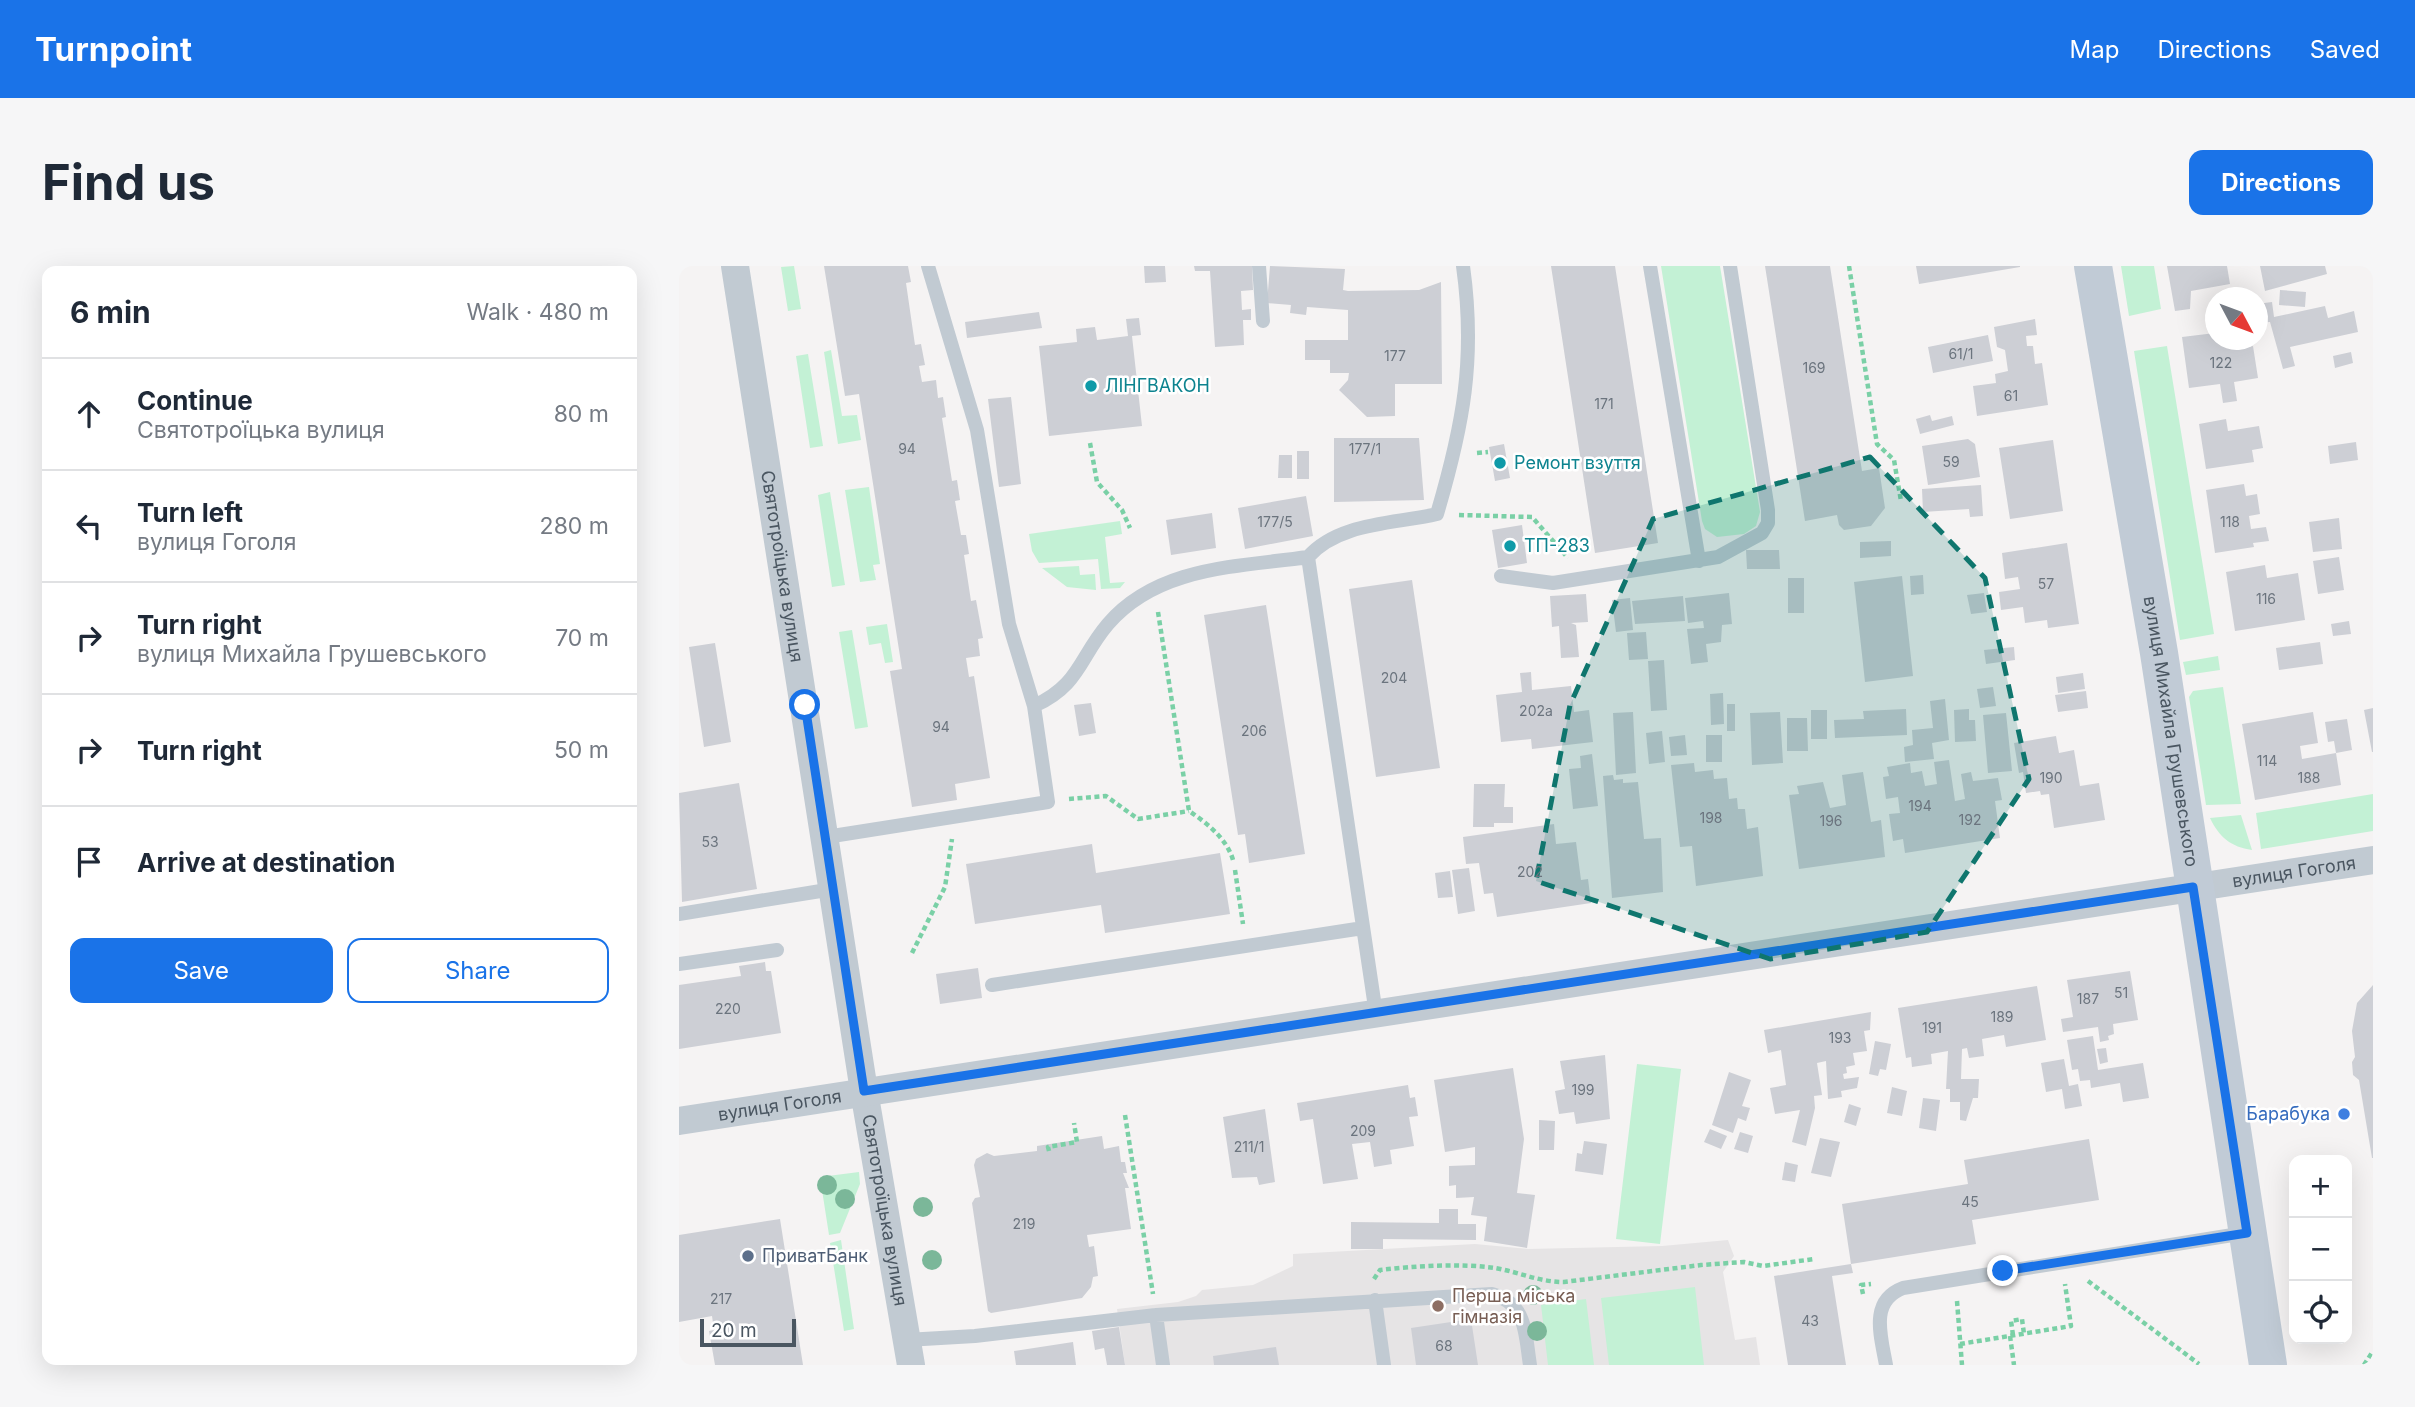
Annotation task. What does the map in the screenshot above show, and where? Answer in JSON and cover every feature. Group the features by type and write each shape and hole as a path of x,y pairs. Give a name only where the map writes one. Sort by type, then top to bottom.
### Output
{"main road":[{"name":"вулиця Михайла Грушевського","path":"2093,266 2159,653 2268,1365"}],"street":[{"name":"Святотроїцька вулиця","path":"735,266 864,1091 908,1352"},
{"name":"вулиця Гоголя","path":"679,1121 2373,860"}],"lane":[{"path":"826,837 1048,802 1034,706 1009,624 977,430 928,266"},
{"path":"1259,266 1263,321"},
{"path":"1034,706 1066,688 1108,624 1139,595 1154,587 1186,575 1308,557 1320,545 1343,533 1437,514 1459,437 1467,386 1469,329 1463,266"},
{"path":"1650,266 1699,561"},
{"path":"1501,576 1539,583 1585,579 1699,561 1724,555 1762,533 1768,523 1730,266"},
{"path":"1308,557 1375,1014"},
{"path":"679,914 833,889"},
{"path":"992,985 1363,928"},
{"path":"679,964 777,950"},
{"path":"1886,1365 1879,1312 1884,1300 1903,1288 2247,1233"},
{"path":"908,1352 975,1336 1156,1315 1492,1294 1504,1297 1519,1310 1530,1365"},
{"path":"1375,1300 1384,1365"},
{"path":"1156,1315 1163,1365"}],"path":[{"path":"1849,266 1877,444 1894,460 1901,500"},
{"path":"1090,443 1097,482 1122,510 1130,528"},
{"path":"1437,514 1532,517 1585,579"},
{"path":"1154,587 1189,811 1218,836 1233,860"},
{"path":"1048,802 1106,796 1138,819 1189,811"},
{"path":"912,953 945,887 954,817"},
{"path":"1235,870 1246,946"},
{"path":"1125,1115 1156,1315"},
{"path":"1049,1151 1048,1147 1077,1142 1074,1123"},
{"path":"1375,1300 1375,1275 1388,1269 1480,1267 1507,1270 1544,1282 1564,1282 1701,1265 1744,1262 1763,1266 1814,1259"},
{"path":"1960,1344 2071,1326 2062,1262"},
{"path":"2062,1262 2199,1364"},
{"path":"1954,1279 1962,1365"},
{"path":"2014,1365 2011,1321 2022,1319 2024,1334"},
{"path":"2364,1365 2373,1351"}],"highlighted area":[{"path":"1870,457 1985,578 2029,779 1927,932 1770,959 1536,881 1570,705 1653,519"}],"shaded area":[{"name":"Перша міська гімназія","path":"1728,1240 1734,1256 1723,1272 1735,1340 1756,1337 1760,1365 1125,1365 1117,1309 1178,1302 1196,1296 1202,1290 1253,1285 1293,1266 1293,1254 1475,1244 1528,1249 1662,1246"}],"green space":[{"path":"794,266 801,309 788,311 781,267"},
{"path":"1661,266 1720,266 1760,512 1756,526 1744,534 1717,537 1705,529 1702,521"},
{"path":"2121,266 2154,266 2161,309 2129,316"},
{"path":"2167,346 2214,634 2180,640 2134,351"},
{"path":"831,350 842,416 857,415 861,440 838,444 824,352"},
{"path":"808,354 823,446 810,448 796,356"},
{"path":"869,487 880,564 873,565 876,580 860,582 845,490"},
{"path":"830,492 845,585 832,587 818,495"},
{"path":"1120,521 1122,534 1105,537 1110,583 1125,582 1120,588 1101,589 1098,559 1039,563 1032,551 1029,534"},
{"path":"1079,566 1080,575 1095,574 1096,590 1067,587 1042,568"},
{"path":"887,624 893,662 885,663 881,643 869,645 866,627"},
{"path":"852,630 868,727 855,729 839,632"},
{"path":"2218,656 2220,670 2186,675 2183,662"},
{"path":"2223,687 2241,804 2206,805 2189,697 2193,691"},
{"path":"2373,794 2373,831 2261,849 2256,813"},
{"path":"2241,815 2252,850 2227,840 2217,831 2210,818"},
{"path":"1637,1064 1681,1069 1660,1244 1616,1239"},
{"path":"859,1172 860,1184 840,1233 829,1235 820,1177"},
{"path":"841,1240 854,1329 844,1331 830,1243"},
{"path":"1695,1287 1704,1365 1609,1365 1601,1298"},
{"path":"1586,1299 1594,1365 1548,1365 1541,1305"}],"building":[{"path":"824,266 908,266 911,282 906,283 915,345 921,344 925,365 919,366 922,382 936,380 938,398 943,397 946,417 942,418 952,481 957,480 960,500 955,501 961,535 966,535 969,554 964,555 971,601 976,600 983,638 978,639 980,656 966,658 969,677 974,676 990,778 955,784 957,800 912,807 890,671 902,669 859,394 845,396"},
{"path":"1144,266 1165,266 1166,282 1145,283"},
{"path":"1194,266 1252,266 1253,290 1241,291 1242,310 1251,309 1251,320 1243,320 1244,345 1215,347 1210,271 1195,271"},
{"path":"1270,266 1345,269 1343,290 1348,291 1419,290 1441,282 1442,384 1395,384 1395,416 1367,417 1339,390 1348,380 1349,373 1330,373 1330,360 1305,360 1305,340 1348,340 1348,310 1307,307 1306,315 1290,313 1291,305 1267,303"},
{"path":"1551,266 1615,266 1658,543 1595,553"},
{"path":"1765,266 1830,266 1862,471 1879,468 1885,508 1871,526 1844,530 1839,525 1837,515 1805,521"},
{"path":"1916,266 2020,266 2020,267 1919,284"},
{"path":"2167,266 2227,266 2230,284 2191,291 2190,309 2175,311"},
{"path":"2260,266 2325,266 2327,274 2268,290 2268,287 2264,287"},
{"path":"2280,290 2306,292 2305,307 2279,305"},
{"path":"2272,302 2274,317 2325,306 2328,318 2354,311 2358,332 2290,347 2295,366 2283,369 2268,322 2268,303"},
{"path":"1039,312 1042,328 967,338 965,322"},
{"name":"ЛІНГВАКОН","path":"1139,318 1141,335 1132,336 1142,426 1049,436 1039,346 1077,342 1076,329 1095,327 1097,340 1128,336 1126,319"},
{"path":"2035,319 2037,335 2026,336 2027,346 2033,346 2035,364 2042,363 2048,405 1977,416 1973,386 1996,383 1995,374 2008,371 2005,350 1997,347 1994,327"},
{"path":"2205,334 2205,350 2254,350 2258,378 2234,382 2237,401 2223,403 2220,384 2189,388 2182,337"},
{"path":"1988,335 1993,361 1933,373 1928,347"},
{"path":"2351,352 2353,363 2335,368 2333,356"},
{"path":"1011,397 1021,484 999,487 988,399"},
{"path":"1930,415 1932,421 1952,416 1954,425 1920,434 1916,419"},
{"path":"2226,419 2228,431 2259,426 2263,448 2252,450 2254,462 2206,469 2199,424"},
{"path":"1334,438 1419,438 1424,500 1334,502"},
{"path":"1968,439 1975,444 1980,477 1928,485 1922,446"},
{"path":"2053,440 2063,511 2010,519 1999,448"},
{"path":"2356,442 2358,460 2330,464 2328,446"},
{"name":"Ремонт взуття","path":"1504,444 1510,478 1495,481 1489,447"},
{"path":"1297,451 1309,451 1309,479 1297,479"},
{"path":"1279,455 1292,455 1292,478 1278,478"},
{"path":"2244,484 2246,496 2257,494 2260,514 2249,516 2251,529 2266,527 2269,541 2253,543 2254,547 2215,553 2206,490"},
{"path":"1981,485 1983,516 1970,517 1969,509 1923,512 1922,489"},
{"path":"1306,496 1313,536 1245,549 1238,508"},
{"path":"1212,513 1216,548 1171,555 1166,520"},
{"path":"2339,518 2342,549 2313,552 2309,522"},
{"name":"ТП-283","path":"1522,525 1527,563 1498,568 1492,530"},
{"path":"1891,541 1891,556 1860,558 1860,542"},
{"path":"2067,543 2079,624 2048,628 2047,620 2025,623 2023,607 2001,610 1999,592 2020,589 2018,577 2005,579 2002,553"},
{"path":"1746,550 1779,550 1780,569 1747,569"},
{"path":"2339,557 2344,590 2318,594 2313,561"},
{"path":"2265,565 2267,578 2298,573 2305,620 2235,631 2226,572"},
{"path":"1923,575 1924,594 1911,595 1910,576"},
{"path":"1902,576 1913,676 1865,682 1854,582"},
{"path":"1788,578 1804,578 1804,613 1788,613"},
{"path":"1412,580 1440,768 1376,777 1349,589"},
{"path":"1729,593 1732,624 1722,625 1721,642 1706,644 1708,662 1691,664 1687,629 1704,628 1703,621 1688,623 1685,598"},
{"path":"1984,593 1987,612 1971,614 1967,595"},
{"path":"1586,594 1588,622 1571,623 1576,625 1579,657 1561,658 1559,626 1552,627 1550,596"},
{"path":"1683,596 1685,621 1635,624 1632,601"},
{"path":"1630,598 1633,630 1616,632 1612,600"},
{"path":"1266,605 1305,854 1249,863 1245,834 1238,835 1204,615"},
{"path":"2349,621 2351,634 2333,636 2331,624"},
{"path":"1646,632 1648,659 1629,660 1627,633"},
{"path":"2320,642 2323,664 2279,670 2276,648"},
{"path":"715,643 731,742 704,747 689,647"},
{"path":"2014,647 2015,660 1986,664 1984,650"},
{"path":"1664,660 1667,710 1651,711 1648,661"},
{"path":"1531,672 1532,690 1571,686 1574,712 1589,710 1593,742 1532,749 1531,739 1501,742 1496,695 1522,692 1520,673"},
{"path":"2083,673 2085,689 2058,693 2056,677"},
{"path":"1993,687 1996,706 1980,708 1977,689"},
{"path":"2086,691 2088,708 2058,712 2055,695"},
{"path":"1723,693 1724,724 1711,725 1710,694"},
{"path":"1945,699 1949,740 1932,743 1934,759 1905,762 1904,747 1913,745 1912,730 1933,728 1930,701"},
{"path":"1091,703 1096,733 1079,736 1074,705"},
{"path":"1727,704 1735,704 1735,731 1727,731"},
{"path":"2373,708 2373,752 2372,752 2364,710"},
{"path":"1906,709 1907,735 1835,738 1834,720 1864,719 1863,711"},
{"path":"1969,709 1969,720 1975,720 1976,741 1955,742 1954,710"},
{"path":"1811,710 1827,710 1827,739 1811,739"},
{"path":"1633,712 1636,773 1616,775 1613,713"},
{"path":"1780,712 1783,763 1752,765 1750,713"},
{"path":"2313,712 2318,743 2300,746 2302,759 2336,753 2341,785 2255,800 2242,724"},
{"path":"2006,713 2012,771 1988,773 1983,715"},
{"path":"1787,718 1807,718 1808,751 1787,751"},
{"path":"2347,719 2352,750 2336,753 2334,741 2328,742 2325,722"},
{"path":"1662,731 1665,762 1649,764 1646,733"},
{"path":"1685,735 1687,755 1671,756 1669,737"},
{"path":"1706,735 1722,735 1722,762 1706,762"},
{"path":"2056,736 2059,753 2074,750 2080,786 2099,783 2105,820 2054,828 2049,794 2041,795 2040,791 2026,793 2023,772 2019,773 2014,743"},
{"path":"1592,754 1598,806 1573,809 1569,769 1581,768 1580,756"},
{"path":"1949,760 1955,801 1965,799 1961,774 1971,772 1973,781 1998,778 2002,800 1995,801 2000,838 1905,853 1903,839 1893,841 1889,814 1900,813 1898,797 1886,799 1883,777 1889,776 1887,767 1910,763 1911,773 1922,771 1925,786 1937,784 1934,762"},
{"path":"1694,763 1695,772 1713,770 1714,779 1727,778 1729,799 1737,798 1738,809 1745,809 1747,829 1758,827 1763,876 1696,886 1692,846 1680,847 1671,765"},
{"path":"1863,772 1871,822 1881,820 1885,857 1799,869 1789,795 1799,794 1797,786 1823,782 1830,808 1846,805 1842,775"},
{"path":"1613,775 1614,780 1623,779 1623,783 1638,782 1644,839 1661,838 1663,892 1612,898 1603,776"},
{"path":"739,783 757,889 682,902 679,793"},
{"path":"1474,784 1505,784 1504,807 1513,807 1513,823 1473,827"},
{"path":"1554,824 1556,844 1576,842 1581,880 1588,879 1591,903 1497,917 1493,893 1484,894 1479,863 1466,864 1463,837"},
{"path":"1092,844 1096,873 1220,853 1230,914 1105,933 1101,905 975,924 966,864"},
{"path":"1469,868 1475,911 1458,914 1452,870"},
{"path":"1450,871 1453,897 1438,898 1435,873"},
{"path":"765,962 766,971 771,971 781,1033 679,1049 679,985 741,976 739,966"},
{"path":"978,968 982,998 940,1004 936,974"},
{"path":"2130,971 2138,1020 2113,1024 2114,1034 2108,1036 2109,1040 2100,1042 2098,1027 2063,1032 2061,1019 2073,1017 2067,980"},
{"path":"2373,985 2372,1158 2359,1080 2353,1075 2352,1062 2355,1057 2352,1031 2357,1003"},
{"path":"2037,986 2046,1040 2006,1047 2004,1035 1982,1039 1984,1056 1969,1058 1967,1048 1962,1049 1961,1079 1979,1079 1978,1098 1973,1098 1966,1121 1960,1120 1960,1102 1950,1102 1950,1089 1946,1089 1948,1051 1931,1054 1932,1064 1912,1067 1911,1057 1906,1058 1898,1008"},
{"path":"1871,1012 1870,1030 1864,1031 1867,1051 1853,1053 1855,1065 1846,1067 1847,1073 1843,1074 1844,1079 1859,1077 1857,1088 1841,1091 1842,1097 1828,1099 1826,1061 1817,1063 1822,1095 1814,1096 1815,1108 1806,1146 1792,1142 1800,1110 1775,1114 1770,1088 1786,1085 1781,1050 1768,1053 1764,1030"},
{"path":"2093,1036 2098,1070 2143,1063 2149,1098 2123,1102 2120,1083 2091,1088 2090,1080 2080,1081 2078,1069 2072,1070 2067,1040"},
{"path":"1875,1041 1891,1044 1886,1070 1880,1069 1878,1076 1869,1074"},
{"path":"2106,1048 2108,1062 2100,1064 2097,1049"},
{"path":"1605,1055 1610,1119 1576,1124 1574,1112 1559,1114 1555,1091 1565,1089 1560,1061"},
{"path":"2064,1059 2069,1086 2078,1084 2082,1106 2065,1109 2062,1089 2046,1092 2041,1063"},
{"path":"1513,1068 1524,1139 1517,1193 1535,1195 1527,1248 1484,1241 1487,1217 1471,1215 1474,1197 1456,1198 1456,1185 1449,1186 1449,1166 1475,1165 1475,1147 1445,1152 1434,1080"},
{"path":"1729,1072 1751,1080 1742,1106 1750,1108 1746,1121 1738,1118 1733,1133 1712,1125"},
{"path":"1408,1085 1410,1098 1415,1097 1418,1116 1409,1117 1414,1146 1390,1150 1392,1164 1374,1167 1370,1142 1352,1144 1358,1179 1323,1184 1313,1119 1300,1121 1297,1103"},
{"path":"1892,1087 1907,1091 1902,1116 1887,1113"},
{"path":"1923,1098 1940,1100 1936,1131 1919,1128"},
{"path":"1849,1104 1861,1108 1856,1126 1844,1122"},
{"path":"1265,1109 1275,1182 1259,1185 1257,1177 1232,1178 1223,1117"},
{"path":"1539,1120 1555,1121 1554,1150 1539,1150"},
{"path":"1710,1129 1727,1136 1721,1149 1704,1142"},
{"path":"1740,1132 1753,1136 1748,1153 1734,1149"},
{"path":"1102,1136 1104,1149 1119,1146 1121,1162 1125,1162 1127,1173 1123,1173 1129,1188 1125,1188 1131,1229 1087,1235 1089,1247 1094,1246 1098,1276 1093,1277 1091,1287 1082,1298 991,1313 988,1311 972,1203 975,1198 980,1197 974,1165 976,1159 987,1153 994,1156 1037,1151 1037,1146"},
{"path":"1820,1138 1840,1142 1831,1177 1811,1173"},
{"path":"2089,1139 2099,1200 1972,1220 1976,1244 1851,1264 1842,1204 1968,1184 1964,1160"},
{"path":"1584,1141 1607,1144 1603,1175 1575,1171 1577,1153 1582,1154"},
{"path":"1785,1162 1798,1165 1795,1182 1782,1180"},
{"path":"1439,1209 1458,1209 1458,1224 1476,1224 1476,1240 1383,1239 1383,1249 1351,1249 1351,1222 1439,1223"},
{"path":"780,1219 803,1365 715,1365 709,1331 714,1330 712,1316 679,1322 679,1235"},
{"path":"1851,1264 1853,1273 1832,1276 1846,1365 1788,1365 1774,1276"},
{"path":"1471,1319 1478,1365 1416,1365 1411,1328"},
{"path":"1119,1327 1125,1365 1107,1365 1104,1348 1095,1350 1092,1331"},
{"path":"1073,1342 1076,1365 1016,1365 1014,1351"},
{"path":"1276,1347 1279,1365 1214,1365 1213,1356"}],"place":[{"name":"ЛІНГВАКОН","path":"1091,386"},
{"name":"Ремонт взуття","path":"1500,463"},
{"name":"ТП-283","path":"1510,546"},
{"name":"Барабука","path":"2344,1114"},
{"name":"ПриватБанк","path":"748,1256"},
{"name":"Перша міська гімназія","path":"1438,1306"}],"route":[{"path":"805,705 864,1091 2193,887 2247,1233 2003,1271"}]}
